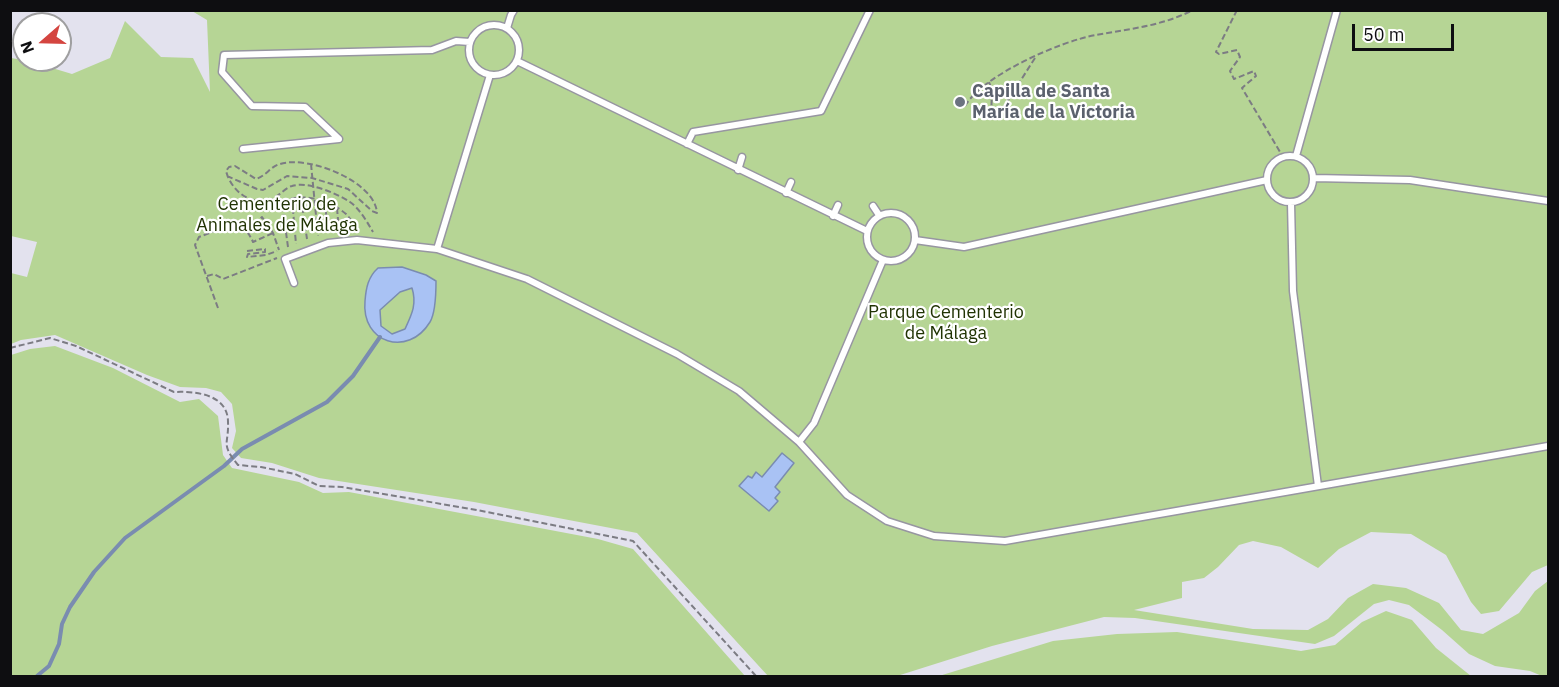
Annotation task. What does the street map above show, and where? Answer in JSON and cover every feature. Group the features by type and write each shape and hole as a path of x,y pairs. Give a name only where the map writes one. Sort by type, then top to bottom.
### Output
{"lane":[{"path":"507,28 514,10"},
{"path":"687,144 693,132 821,111 870,10"},
{"path":"1296,156 1337,10"},
{"path":"496,25 507,28 516,37 520,49 517,61 511,70 501,75 490,75 480,71 472,63 469,52 470,42 476,32 485,26 496,25"},
{"path":"243,149 339,140 305,107 252,106 222,72 224,55 432,50 456,41 470,42"},
{"path":"517,61 867,231"},
{"path":"437,249 490,75"},
{"path":"1296,156 1305,160 1314,178 1311,190 1303,200 1291,203 1274,196 1266,180 1269,169 1275,161 1283,157 1296,156"},
{"path":"738,170 742,157"},
{"path":"1314,178 1410,180 1548,201"},
{"path":"915,240 964,248 1266,180"},
{"path":"786,193 791,182"},
{"path":"1291,203 1293,291 1318,486"},
{"path":"833,216 838,205"},
{"path":"873,206 879,215"},
{"path":"890,212 900,214 909,220 914,230 915,240 911,250 904,258 894,261 883,260 869,249 867,231 869,225 879,215 890,212"},
{"path":"294,283 285,259 328,243 357,240 437,249 527,279 677,354 739,391 799,442 847,495 887,521 934,536 1005,541 1548,447"},
{"path":"799,442 814,423 883,260"}],"path":[{"path":"965,106 971,96 990,82 1012,67 1035,57 1094,35 1161,24 1193,10"},
{"path":"1237,10 1216,52 1219,54 1237,50 1240,57 1230,71 1234,79 1254,71 1256,76 1242,87 1283,157"},
{"path":"990,82 991,119 998,116 1035,57"},
{"path":"227,176 263,190 287,176 301,175 348,189 377,213 375,203 369,195 338,172 311,164 294,162 278,164 263,177 256,179 235,166 229,166 226,171 227,176 229,182 238,193 251,200 271,199 291,186 313,187 332,193 351,203 367,221 373,233"},
{"path":"311,164 318,236"},
{"path":"301,197 307,239"},
{"path":"288,247 282,203 292,199 301,197 314,199 337,208 347,215 358,230"},
{"path":"292,199 296,244"},
{"path":"325,203 328,233"},
{"path":"337,208 339,231"},
{"path":"247,251 265,249 265,252 248,254 247,257 278,251 273,233 262,217 248,231"},
{"path":"218,308 195,245 199,237 223,228 224,221 235,223 248,231 253,242 273,233"},
{"path":"206,277 214,274 223,279 279,257"},
{"path":"10,348 50,338 76,346 174,392 209,395 224,406 229,421 225,441 228,454 238,465 294,474 319,486 342,487 477,510 633,541 756,676"}],"green space":[{"name":"Parque Cementerio de Málaga","path":"192,11 1548,11 1548,565 1532,572 1499,611 1481,614 1471,602 1446,555 1411,534 1371,532 1339,549 1318,568 1281,547 1253,541 1239,545 1204,578 1182,582 1182,598 1134,610 1253,629 1308,630 1328,619 1348,598 1373,584 1406,588 1439,603 1461,630 1483,634 1519,613 1535,591 1548,581 1548,676 1495,666 1469,654 1409,605 1389,600 1374,604 1334,636 1315,644 1135,618 1104,617 992,646 897,676 768,676 637,533 474,502 319,478 272,463 241,458 232,448 236,431 232,404 221,392 206,388 180,387 55,335 21,340 11,344 11,273 27,277 37,242 11,236 11,58 12,72 72,74 110,58 125,21 161,57 193,58 210,92 207,20"},
{"path":"55,346 113,368 180,402 199,399 218,416 223,455 232,468 299,482 323,493 349,492 598,539 633,549 745,676 11,676 11,355 30,349"},
{"path":"1386,611 1412,620 1436,648 1471,676 939,676 1053,641 1117,634 1177,632 1301,651 1335,645 1362,622"}],"water":[{"path":"402,267 436,281 432,318 421,333 410,340 388,341 378,336 370,327 366,315 365,296 370,279 378,268","holes":["412,288 414,299 410,319 405,329 392,334 381,326 380,310 400,292"]},
{"path":"782,453 794,463 775,487 780,492 775,498 778,501 769,511 739,486 748,476 752,478 756,472 762,477"}],"waterway":[{"path":"37,676 49,666 59,644 62,624 70,607 94,572 125,538 224,466 242,449 327,402 353,376 380,337"}],"place":[{"name":"Capilla de Santa María de la Victoria","path":"960,102"}],"park label":[{"name":"Cementerio de Animales de Málaga","path":"277,215"}]}
